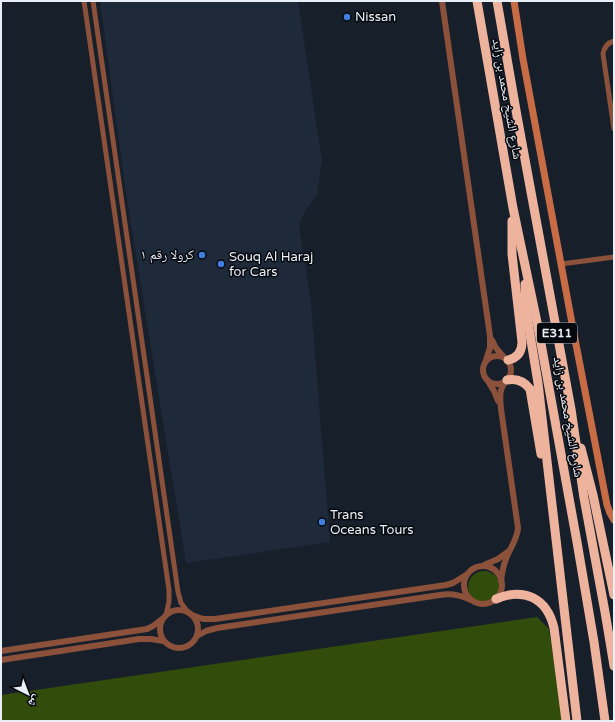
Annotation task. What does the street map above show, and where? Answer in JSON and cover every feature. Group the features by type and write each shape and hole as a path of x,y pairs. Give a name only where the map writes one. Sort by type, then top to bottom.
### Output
{"highway":[{"name":"شارع الشيخ محمد بن زايد","path":"477,1 513,208 538,327 589,609 605,721"},
{"name":"شارع الشيخ محمد بن زايد","path":"497,1 571,409 583,491 614,666"},
{"path":"506,359 516,357 522,346 512,254 513,208"},
{"path":"526,271 526,310 538,383 577,721"},
{"path":"506,381 518,379 523,381 530,389 544,471 551,489"},
{"path":"571,409 592,489 614,595"},
{"path":"496,599 504,595 514,593 524,594 541,603 547,610 552,619 554,628 566,721"}],"main road":[{"path":"514,1 527,82 607,505 614,520"}],"street":[{"path":"84,1 169,590 169,602 160,632 164,641 168,645 184,648 194,641 197,636 198,625 196,620 181,602 178,592 93,1"},
{"path":"442,1 490,336 490,348 482,369 485,378 494,391 501,409"},
{"path":"89,33 92,29 96,30 97,32"},
{"path":"614,41 606,45 603,54 614,129"},
{"path":"561,264 614,256"},
{"path":"197,636 206,631 217,628 448,594 463,596 484,604 496,599 501,590 504,565 516,540 518,523 501,409 500,392 512,370 511,365 496,348 490,336"},
{"path":"486,360 495,355 500,355 506,359"},
{"path":"139,377 142,380 147,378"},
{"path":"488,381 501,384 506,381"},
{"path":"1,651 147,629 158,623 171,611 176,610 182,610 198,618 209,619 438,586 453,583 474,568 498,559 510,550"},
{"path":"484,565 495,570 501,581"},
{"path":"466,575 463,586 464,591 471,600"},
{"path":"1,660 139,639 164,641"}],"shaded area":[{"name":"Souq Al Haraj for Cars","path":"100,1 298,1 322,161 317,194 305,211 299,225 311,303 330,542 186,563 127,200"}],"green space":[{"path":"484,571 493,574 497,578 500,587 497,596 493,600 484,603 475,600 471,596 468,587 471,578 475,574"},
{"path":"537,617 549,629 563,721 1,721 1,695"}],"place":[{"name":"Nissan","path":"347,17"},
{"name":"كرولا رقم ١","path":"202,255"},
{"name":"Souq Al Haraj for Cars","path":"221,264"},
{"name":"Trans Oceans Tours","path":"322,522"}]}
